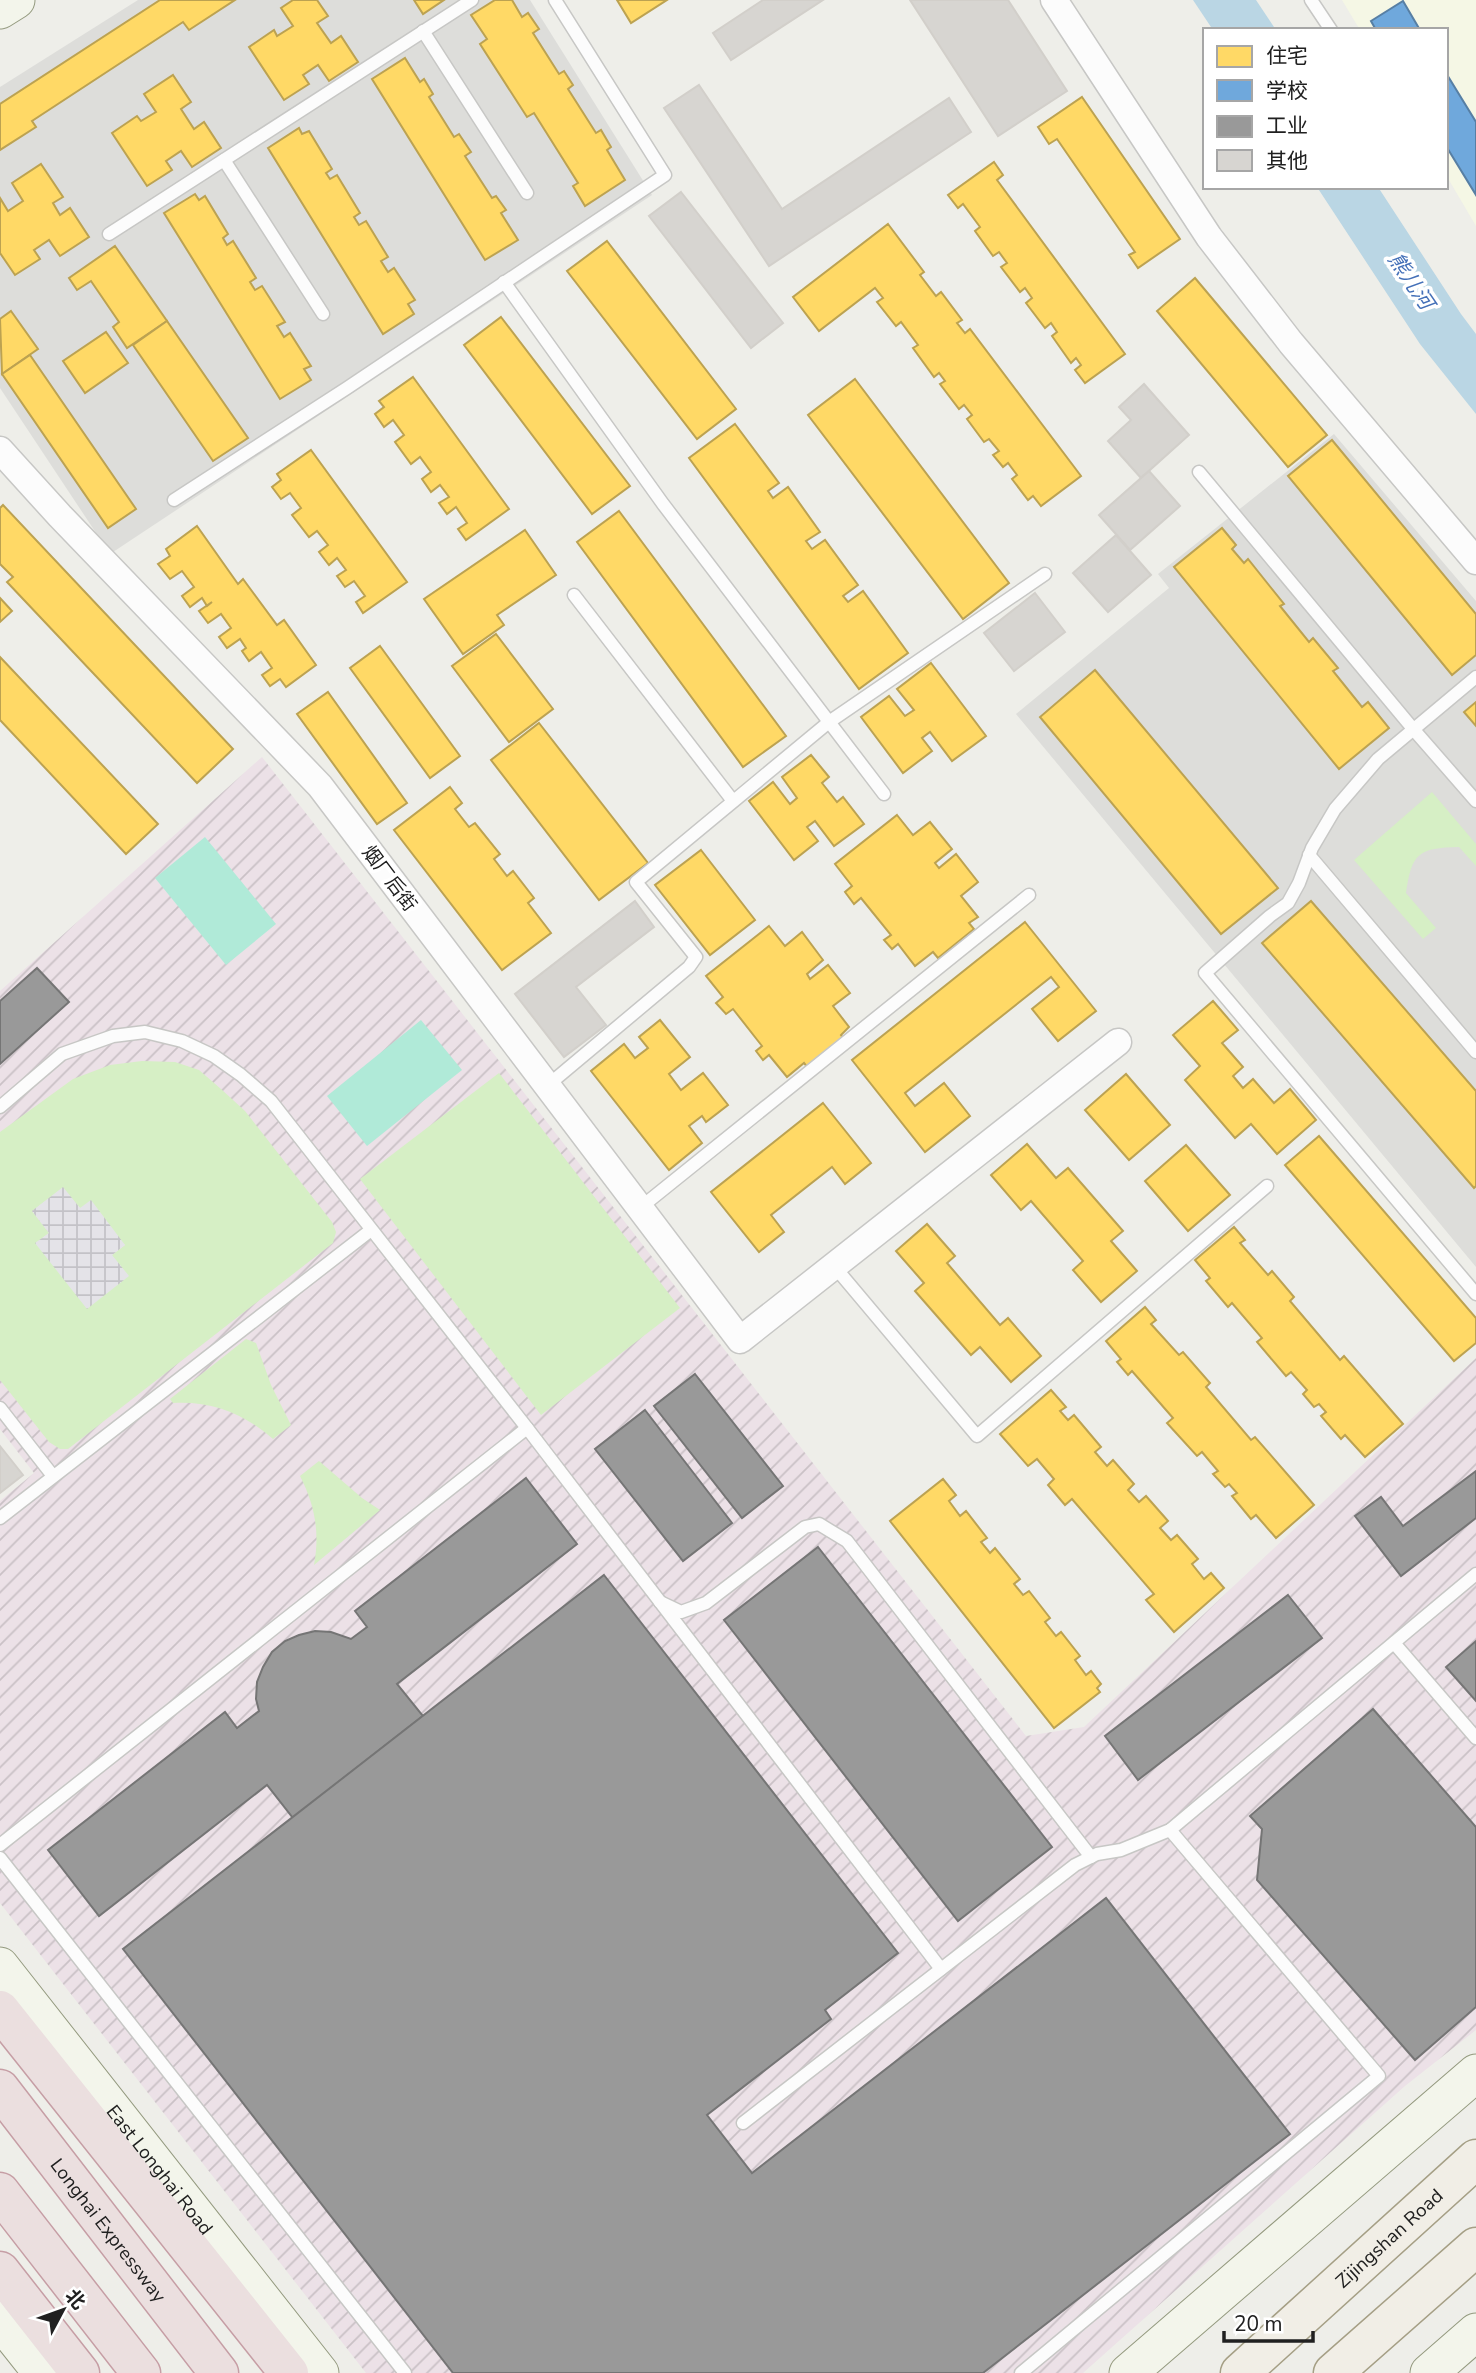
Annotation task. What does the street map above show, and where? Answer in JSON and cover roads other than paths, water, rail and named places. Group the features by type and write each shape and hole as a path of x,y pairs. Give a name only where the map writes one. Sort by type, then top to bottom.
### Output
{"highway":[{"path":"0,2010 289,2373"},
{"name":"Longhai Expressway","path":"0,2089 219,2373"},
{"path":"0,2192 141,2373"},
{"path":"0,2271 80,2373"}],"main road":[{"name":"Zijingshan Road","path":"1240,2373 1476,2159"},
{"path":"1334,2373 1476,2247"}],"street":[{"path":"0,10 16,0"},
{"path":"1054,0 1209,237 1291,343 1476,561"},
{"name":"烟厂后街","path":"0,450 69,526 320,786 740,1340 834,1266"},
{"path":"834,1266 1118,1042"},
{"name":"East Longhai Road","path":"0,1966 320,2373"},
{"path":"1128,2373 1476,2073"},
{"path":"0,2320 42,2373"},
{"path":"1429,2373 1476,2332"}],"lane":[{"path":"108,234 472,0"},
{"path":"174,500 664,175 555,0"},
{"path":"1311,0 1330,28"},
{"path":"423,32 527,193"},
{"path":"224,160 323,314"},
{"path":"504,282 663,503 884,794"},
{"path":"1199,472 1476,801"},
{"path":"547,1086 689,967 696,957 636,882 829,722 1045,574"},
{"path":"574,595 733,802"},
{"path":"1476,677 1378,759 1335,809 1309,855 1288,903 1205,973 1476,1294"},
{"path":"1309,855 1476,1052"},
{"path":"640,1208 1029,895"},
{"path":"0,1107 62,1054 113,1036 145,1032 182,1041 214,1056 271,1101 527,1428 657,1601 942,1969"},
{"path":"834,1266 977,1436 1267,1186"},
{"path":"0,1518 371,1230"},
{"path":"0,1408 53,1475"},
{"path":"0,1845 527,1428"},
{"path":"657,1601 681,1612 706,1603 806,1527 819,1524 847,1542 1091,1857"},
{"path":"743,2123 1074,1865 1170,1830 1476,1574"},
{"path":"1394,1643 1476,1738"},
{"path":"1021,2373 1378,2076 1170,1830"},
{"path":"0,1858 405,2373"}],"water":[{"path":"1193,0 1256,0 1275,28 1212,28"},
{"name":"熊儿河","path":"1318,189 1379,189 1476,334 1476,414 1420,344"}]}
